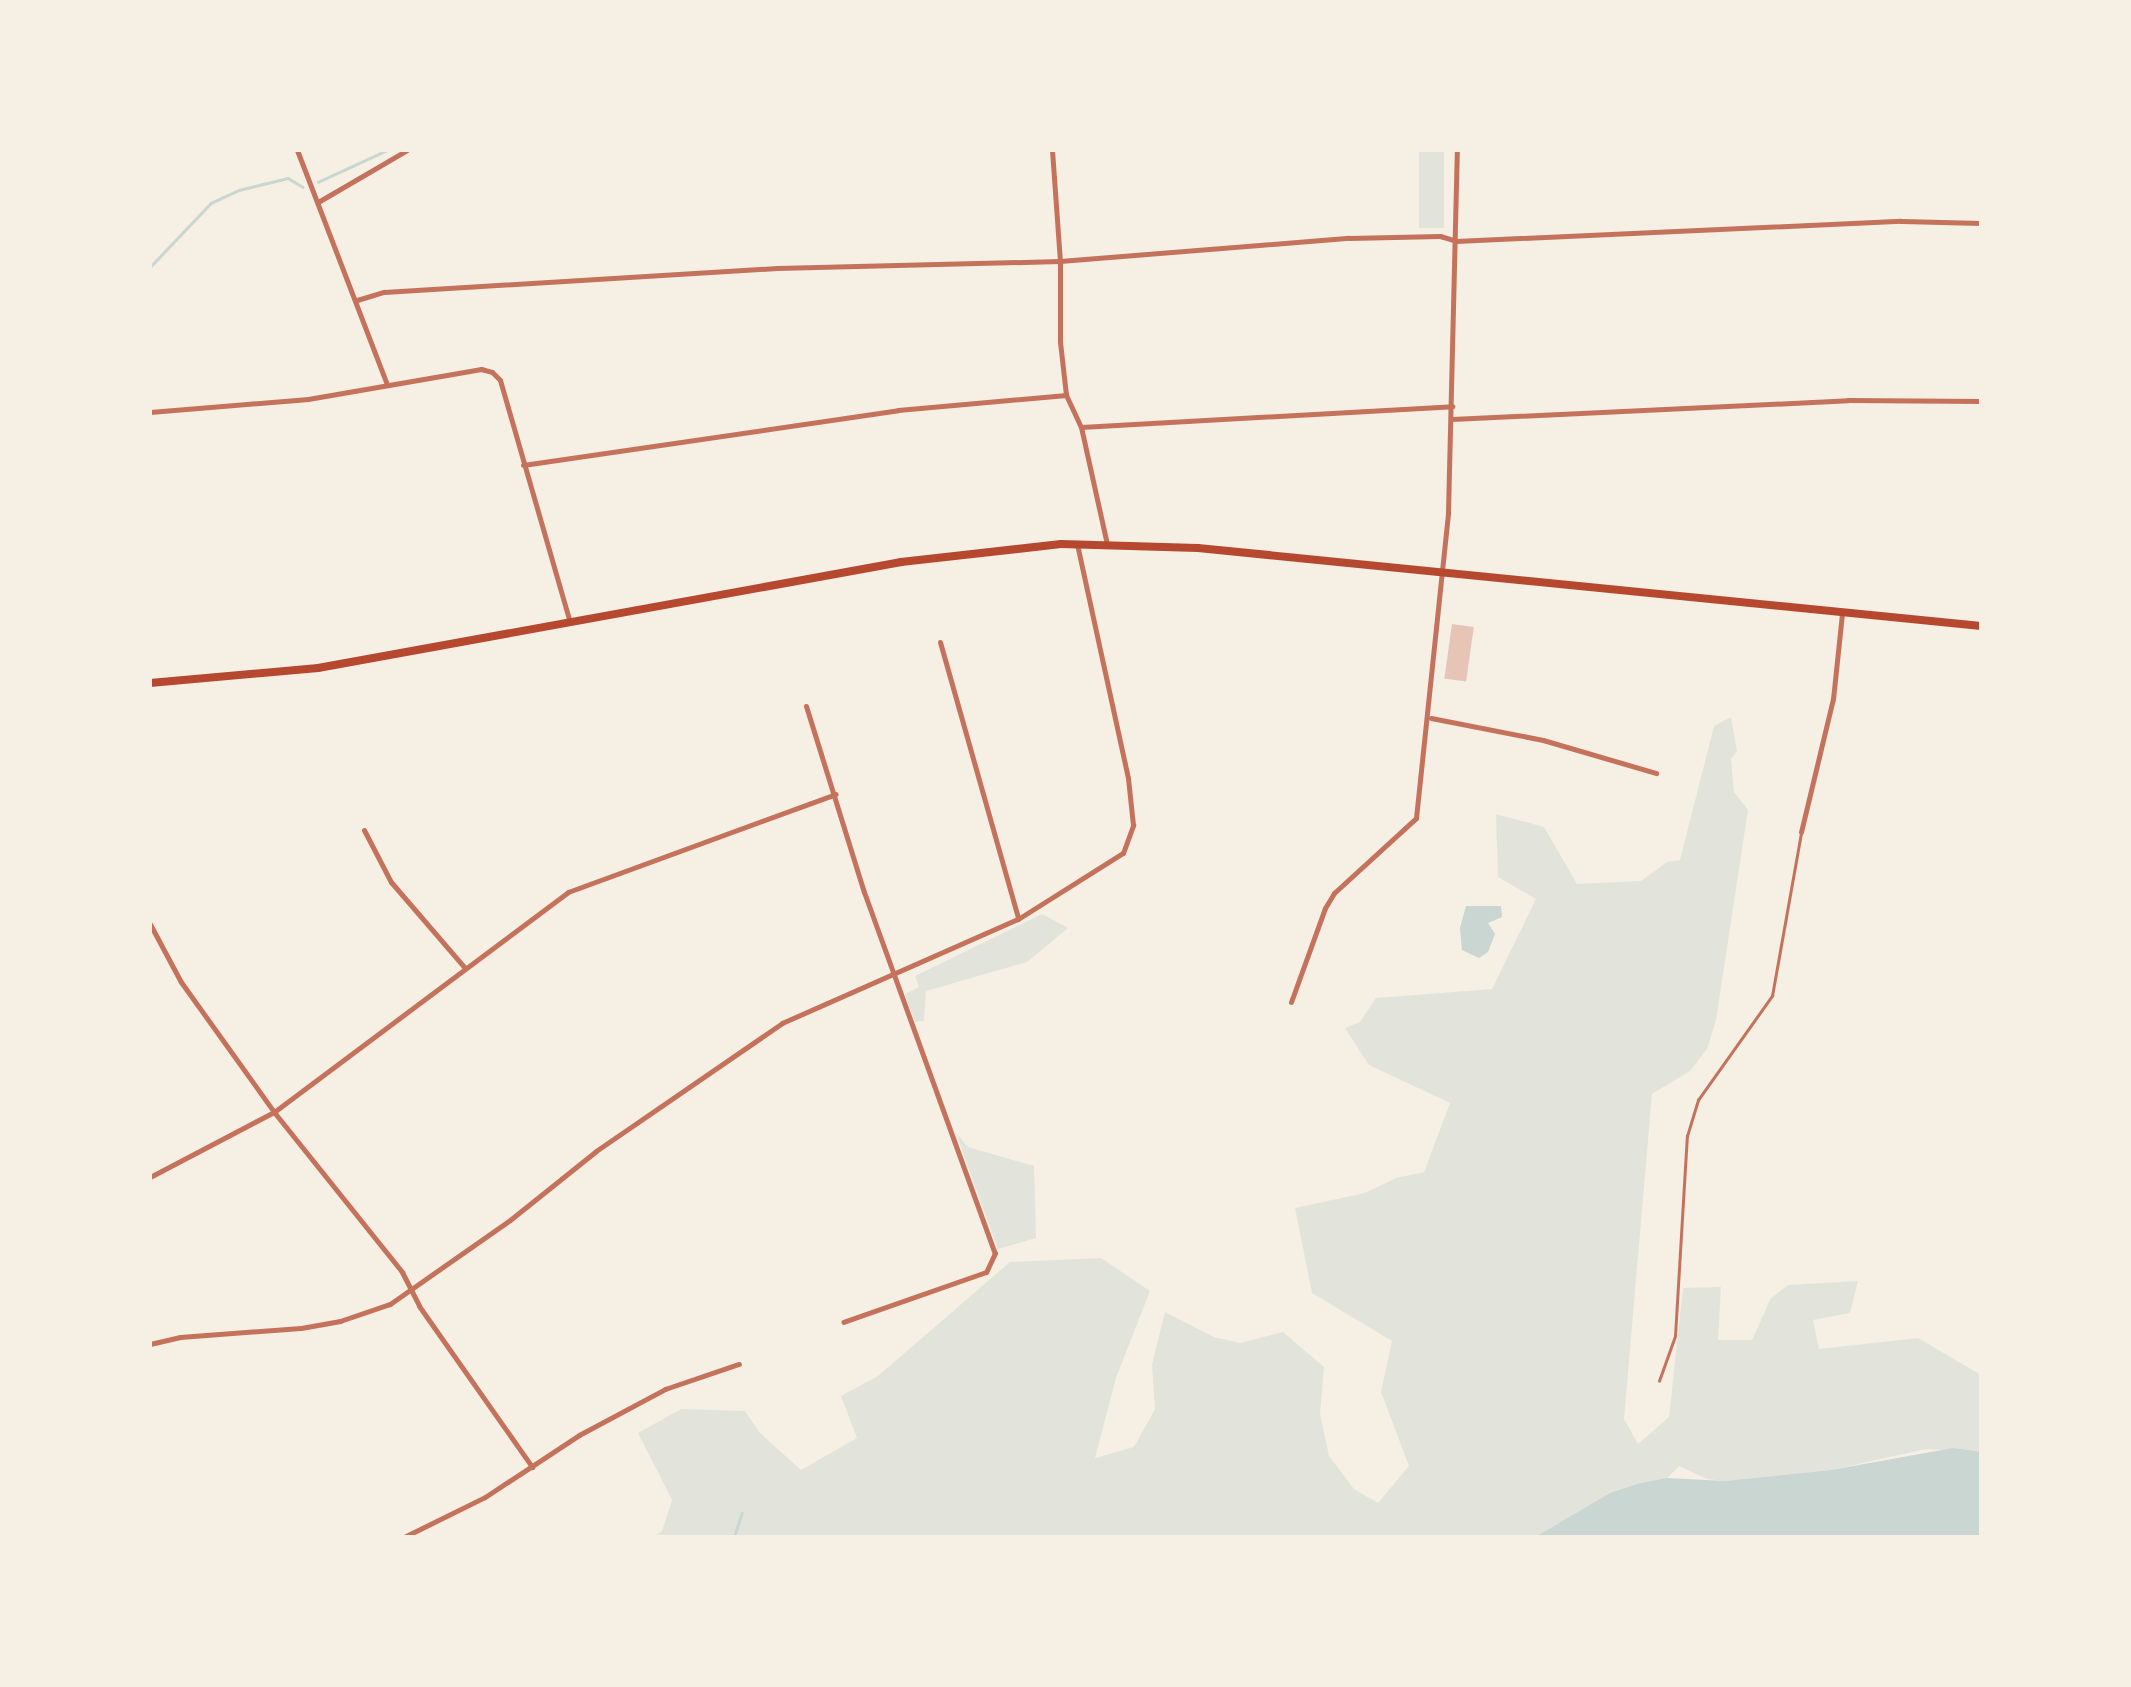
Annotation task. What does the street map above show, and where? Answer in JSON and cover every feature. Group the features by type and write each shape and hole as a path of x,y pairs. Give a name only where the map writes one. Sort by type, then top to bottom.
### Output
{"main road":[{"path":"150,683 318,668 901,562 1077,544 1437,571 1981,626"}],"street":[{"path":"297,150 387,384"},
{"path":"318,202 408,150"},
{"path":"1052,150 1066,395 1081,427 1107,544"},
{"path":"1291,1002 1324,908 1334,893 1416,818 1430,718 1437,571 1452,419 1457,150"},
{"path":"357,300 384,292 778,268 1060,261 1349,238 1440,236 1456,241 1863,222 1981,223"},
{"path":"150,412 308,399 480,369 492,372 500,380 570,622"},
{"path":"524,465 898,410 1066,395"},
{"path":"1452,419 1848,400 1981,401"},
{"path":"1081,427 1452,406"},
{"path":"150,1344 180,1337 340,1322 412,1291 596,1151 782,1023 1018,919 1113,861 1128,846 1133,825 1121,746 1077,544"},
{"path":"1801,832 1833,699 1842,614"},
{"path":"940,642 1018,919"},
{"path":"806,706 894,975 994,1253 994,1263 986,1272 843,1322"},
{"path":"1430,718 1543,740 1656,773"},
{"path":"150,1178 274,1112 568,892 836,794"},
{"path":"364,830 391,882 465,968"},
{"path":"150,924 180,982 274,1112 402,1272 532,1466"},
{"path":"404,1537 485,1497 666,1389 738,1364"}],"lane":[{"path":"1659,1381 1675,1336 1687,1136 1698,1100 1772,996 1801,832"}],"shaded area":[{"path":"1419,151 1444,151 1444,228 1419,228"},
{"path":"1731,717 1737,751 1731,759 1734,792 1748,810 1716,1020 1707,1049 1690,1071 1652,1094 1624,1419 1638,1444 1669,1417 1683,1288 1721,1287 1718,1340 1752,1340 1771,1298 1788,1285 1858,1281 1850,1313 1813,1320 1819,1349 1918,1338 1981,1375 1981,1452 1926,1449 1831,1470 1725,1481 1707,1479 1679,1466 1667,1478 1610,1493 1535,1537 652,1537 662,1531 672,1500 638,1433 681,1409 745,1411 760,1433 801,1470 857,1438 841,1396 878,1376 1010,1262 1101,1258 1150,1291 1116,1378 1095,1458 1134,1447 1155,1409 1152,1364 1165,1312 1214,1337 1240,1343 1283,1332 1324,1367 1320,1414 1329,1456 1354,1489 1378,1503 1409,1466 1381,1392 1392,1341 1312,1293 1295,1208 1365,1193 1396,1178 1424,1172 1450,1103 1369,1065 1345,1028 1360,1022 1376,998 1492,989 1536,899 1498,877 1496,814 1544,827 1577,884 1641,881 1667,862 1680,860 1714,726"},
{"path":"1466,906 1501,906 1502,917 1488,923 1495,934 1488,952 1479,958 1462,950 1460,928"},
{"path":"1042,914 1068,928 1027,962 926,991 924,1021 915,1022 905,994 919,987 915,976"},
{"path":"956,1133 968,1147 1034,1166 1036,1238 998,1249"},
{"path":"1953,1448 1981,1452 1981,1537 1535,1537 1610,1493 1637,1484 1667,1478 1725,1481 1831,1470"}],"building":[{"path":"1452,624 1474,627 1466,682 1444,678"}],"waterway":[{"path":"318,182 387,150"},
{"path":"150,267 211,203 239,190 288,178 303,187"},
{"path":"734,1537 742,1513"}]}
